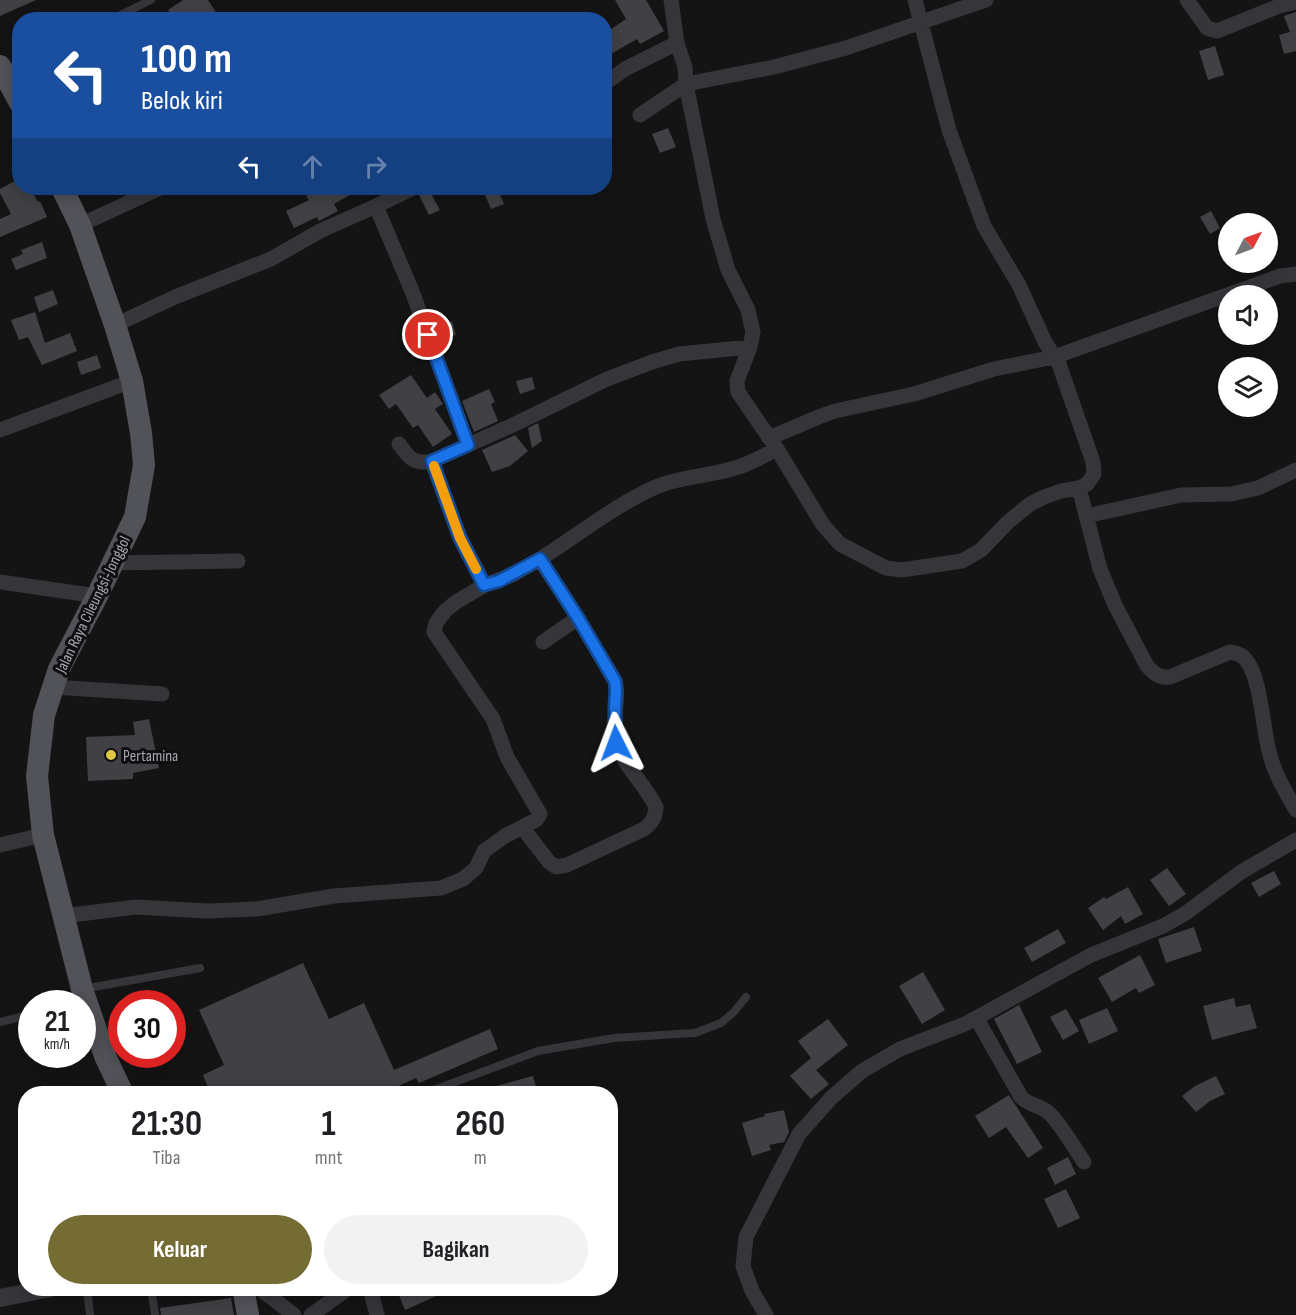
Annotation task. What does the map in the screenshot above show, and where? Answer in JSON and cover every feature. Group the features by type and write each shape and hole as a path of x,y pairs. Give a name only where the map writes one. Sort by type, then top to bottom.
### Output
{"main road":[{"path":"6,68 12,83"},
{"name":"Jalan Raya Cileungsi-Jonggol","path":"65,195 80,225 116,325 132,381 144,465 135,517 98,596 58,669 44,715 37,776 43,835 82,990"},
{"name":"Jalan Raya Cileungsi-Jonggol","path":"96,1032 119,1086"},
{"path":"244,1296 248,1315"}],"street":[{"path":"671,0 677,43 685,66 686,84 713,219 728,270 748,310 753,332 736,386 744,403 824,525 840,544 886,568 901,570 962,561 981,550 1008,522 1030,504 1061,491 1080,488 1087,484 1094,474 1093,462 1067,385 1019,285 984,226 949,130 915,0"},
{"path":"640,115 686,84 774,67 846,48 986,0"},
{"path":"1187,0 1207,28 1217,31 1279,6 1296,2"},
{"path":"612,79 635,63 677,43"},
{"path":"80,225 145,195"},
{"path":"116,325 175,297 271,259 320,231 399,195"},
{"path":"376,206 412,291 468,445"},
{"path":"63,916 136,907 208,911 257,909 334,896 441,888 463,879 477,868 484,851 539,817 540,814 507,757 493,718 434,632 435,623 444,611 456,602 484,585 506,578 540,559 658,486 752,462 773,444 835,411 914,394 994,369 1054,357 1280,276 1296,274"},
{"path":"399,444 408,456 416,461 423,463 432,461 590,387 643,365 680,354 750,347"},
{"path":"0,430 132,381"},
{"path":"432,461 460,538 484,585"},
{"path":"1086,516 1181,495 1231,494 1258,488 1296,470"},
{"path":"1080,488 1100,569 1115,605 1147,666 1155,674 1170,677 1230,652 1238,653 1245,658 1251,666 1266,725 1269,753 1275,771 1296,810"},
{"path":"522,827 549,862 556,867 567,865 644,829 651,824 656,807 617,748 615,681 540,559"},
{"path":"113,563 238,561"},
{"path":"0,582 98,596"},
{"path":"543,642 578,618"},
{"path":"53,687 162,694"},
{"path":"0,845 43,835"},
{"path":"766,1315 752,1291 743,1266 746,1238 799,1134 831,1098 862,1071 900,1049 977,1019 1091,955 1163,926 1241,872 1296,840"},
{"path":"977,1019 1021,1097 1029,1105 1045,1109 1052,1115 1084,1162"},
{"path":"0,1298 18,1294"},
{"path":"269,1296 294,1315"},
{"path":"311,1315 337,1296"},
{"path":"372,1296 377,1315"}],"lane":[{"path":"126,12 151,0"},
{"path":"96,996 200,968"},
{"path":"444,1086 538,1051 614,1038 694,1033 721,1023 746,997"},
{"path":"0,1022 18,1018"},
{"path":"88,1296 90,1315"},
{"path":"152,1296 154,1315"}],"building":[{"path":"0,0 36,0 0,16"},
{"path":"183,0 208,0 216,12 169,12 168,10"},
{"path":"615,0 646,0 664,31 640,44 637,39 612,53 612,29 626,19"},
{"path":"1296,12 1296,51 1284,54 1279,35 1290,32 1284,16"},
{"path":"1215,46 1224,75 1208,80 1199,51"},
{"path":"668,128 676,147 660,153 652,134"},
{"path":"12,182 12,195 34,195 38,202 40,201 47,217 0,237 0,219 11,214 0,189"},
{"path":"350,195 334,204 338,211 319,221 317,217 294,228 286,211 309,200 306,196"},
{"path":"419,195 432,195 440,210 429,215"},
{"path":"485,195 500,195 504,204 491,209"},
{"path":"1211,211 1218,229 1210,234 1200,217"},
{"path":"42,242 47,258 16,270 11,259 23,254 21,250"},
{"path":"53,290 58,304 39,312 34,297"},
{"path":"35,312 45,343 70,333 77,351 42,365 28,337 19,340 11,320"},
{"path":"452,321 456,335 442,339 438,326"},
{"path":"97,355 101,368 81,375 77,362"},
{"path":"411,375 427,398 435,392 443,404 435,409 452,434 433,447 418,425 413,428 396,404 389,409 379,395"},
{"path":"532,377 535,389 520,394 516,381"},
{"path":"489,389 495,402 491,404 498,421 474,432 462,401"},
{"path":"538,423 542,441 532,448 528,428"},
{"path":"515,435 528,451 510,466 492,472 482,450"},
{"path":"149,719 159,768 133,773 133,779 88,781 86,737 135,735 133,722"},
{"path":"1167,868 1186,894 1169,906 1150,880"},
{"path":"1274,871 1281,884 1259,897 1251,883"},
{"path":"1128,887 1143,914 1125,924 1121,916 1103,930 1088,908 1104,897 1106,899"},
{"path":"1194,927 1202,951 1166,963 1158,939"},
{"path":"1058,929 1066,943 1032,962 1024,948"},
{"path":"1140,955 1155,985 1139,993 1136,988 1112,1002 1098,978"},
{"path":"303,963 329,1019 364,1003 394,1070 490,1029 498,1049 419,1083 416,1078 398,1086 208,1086 203,1075 224,1065 199,1010"},
{"path":"923,972 945,1010 922,1024 899,986"},
{"path":"1234,998 1236,1007 1250,1004 1257,1028 1212,1040 1203,1006"},
{"path":"1019,1005 1042,1052 1017,1064 994,1019"},
{"path":"1107,1008 1118,1031 1089,1044 1079,1020"},
{"path":"1066,1009 1079,1031 1063,1040 1050,1017"},
{"path":"828,1019 848,1045 816,1070 829,1084 811,1099 790,1076 811,1058 798,1041"},
{"path":"533,1076 536,1086 496,1086"},
{"path":"1216,1076 1225,1094 1210,1101 1196,1112 1182,1096 1195,1086"},
{"path":"1009,1095 1043,1148 1028,1158 1006,1127 989,1138 975,1116"},
{"path":"784,1110 789,1132 784,1142 769,1145 771,1150 752,1156 742,1123 765,1116 764,1114"},
{"path":"1068,1157 1076,1174 1055,1185 1047,1168"},
{"path":"1066,1189 1080,1218 1058,1228 1044,1199"},
{"path":"399,1296 436,1296 405,1310"},
{"path":"231,1298 234,1315 161,1315 160,1308"}],"slow traffic":[{"path":"434,466 460,538 476,569"}],"place":[{"name":"Pertamina","path":"111,755"}],"route":[{"path":"428,335 468,445 432,461 460,538 484,585 512,575 540,559 589,635 615,681 616,743"}]}
